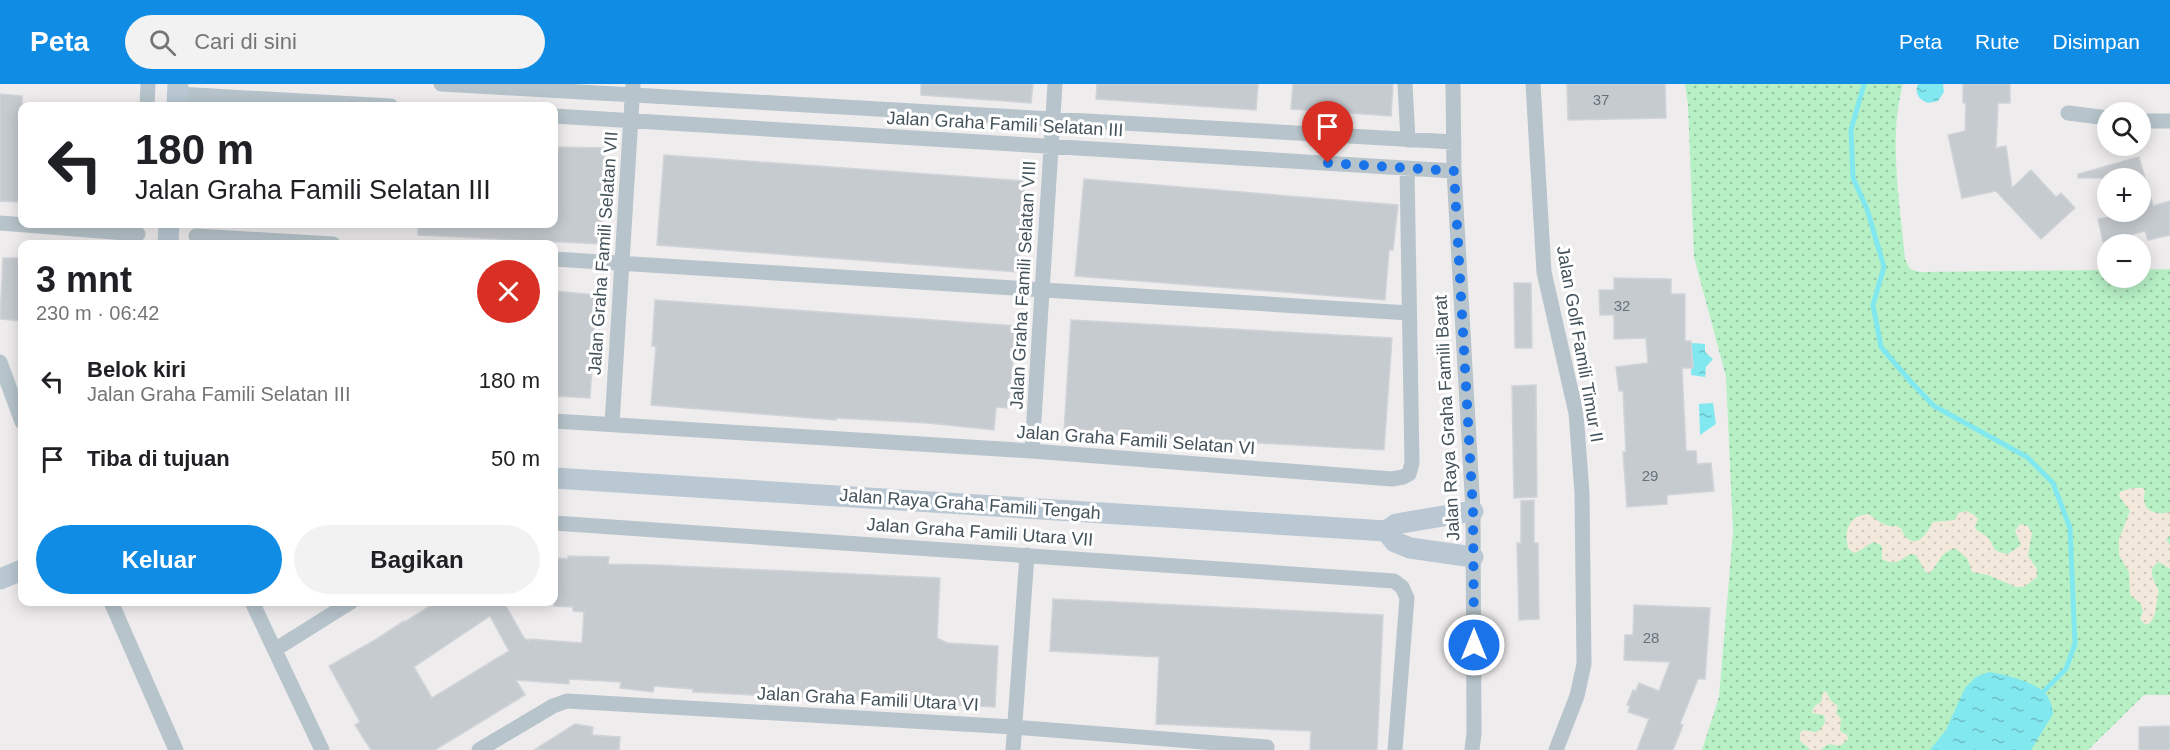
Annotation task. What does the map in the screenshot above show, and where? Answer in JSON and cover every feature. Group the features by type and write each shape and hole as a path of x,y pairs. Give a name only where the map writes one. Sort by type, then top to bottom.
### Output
{"street":[{"path":"147,102 148,84"},
{"name":"Jalan Graha Famili Selatan III","path":"441,84 633,90 1052,120 1454,142"},
{"name":"Jalan Graha Famili Selatan VIII","path":"1032,451 1054,84"},
{"path":"1406,84 1408,140"},
{"name":"Jalan Raya Graha Famili Barat","path":"1453,84 1454,171 1473,511 1474,733 1472,750"},
{"name":"Jalan Golf Famili Timur II","path":"1533,84 1544,272 1576,413 1582,493 1584,664 1577,696 1556,750"},
{"name":"Jalan Graha Famili Selatan VII","path":"612,424 633,90"},
{"path":"178,95 324,102"},
{"path":"2068,113 2097,117"},
{"name":"Jalan Graha Famili Selatan III","path":"558,116 1454,171"},
{"path":"2151,121 2170,121"},
{"name":"Jalan Graha Famili Selatan VI","path":"558,421 1032,451 1392,479 1403,477 1409,474 1412,463 1407,168"},
{"path":"0,223 18,224"},
{"path":"63,228 138,234"},
{"path":"196,235 272,240"},
{"path":"558,259 1409,313"},
{"path":"0,362 18,411"},
{"name":"Jalan Raya Graha Famili Tengah","path":"558,478 1386,531 1396,524 1473,511"},
{"name":"Jalan Graha Famili Utara VII","path":"558,523 1394,581 1402,587 1407,598 1395,750"},
{"path":"1386,531 1395,542 1410,548 1473,557"},
{"path":"1013,750 1027,555"},
{"path":"0,579 18,572"},
{"path":"113,606 176,750"},
{"path":"254,606 322,750"},
{"path":"276,649 345,606"},
{"name":"Jalan Graha Famili Utara VI","path":"479,750 553,706 567,701 1014,727 1267,747"}],"green space":[{"path":"1685,84 1903,84 1896,127 1896,149 1905,259 1910,269 1920,272 2097,270 2097,288 2151,288 2151,270 2170,269 2170,695 2144,695 2088,750 1702,750 1719,697 1733,532 1726,377 1694,257 1688,105"}],"sand":[{"path":"2131,488 2143,488 2146,507 2150,510 2159,513 2170,512 2170,536 2166,539 2170,545 2170,569 2159,562 2153,568 2152,575 2159,591 2155,613 2149,624 2145,624 2140,619 2143,612 2141,604 2130,595 2129,572 2119,555 2119,539 2130,511 2119,496 2120,492"},
{"path":"1966,511 1978,519 1975,527 1977,530 1986,536 1995,550 2002,553 2008,554 2021,545 2015,531 2020,524 2028,526 2032,533 2028,556 2037,569 2037,577 2024,587 2016,587 1988,575 1972,572 1967,558 1955,548 1942,556 1929,574 1916,555 1910,554 1897,562 1890,562 1882,559 1882,546 1874,542 1854,553 1848,548 1849,525 1862,515 1868,514 1881,523 1898,527 1908,539 1917,541 1928,531 1933,522 1955,520 1958,513"},
{"path":"1826,691 1831,701 1838,706 1836,713 1841,719 1840,731 1847,735 1848,739 1840,746 1829,744 1820,750 1811,750 1800,741 1800,733 1803,730 1818,731 1825,722 1824,715 1812,713"}],"water":[{"path":"1918,84 1943,84 1944,92 1938,101 1928,103 1918,96"},
{"path":"1692,343 1705,344 1705,352 1713,359 1706,367 1705,377 1691,375"},
{"path":"1713,403 1716,424 1700,435 1699,404"},
{"path":"1989,672 2026,682 2039,688 2048,697 2053,714 2031,750 1930,750 1946,730 1965,688 1976,677"}],"building":[{"path":"921,84 1033,84 1031,103 921,95"},
{"path":"1097,84 1258,84 1256,110 1096,99"},
{"path":"1293,84 1393,84 1391,116 1291,109"},
{"path":"1567,84 1665,84 1666,118 1568,120"},
{"path":"1963,84 2010,84 2010,103 1998,103 1996,148 2006,146 2012,188 2031,170 2056,197 2061,193 2075,208 2041,239 1996,191 1962,198 1948,135 1965,131 1966,103 1963,103"},
{"path":"0,94 22,96 22,102 18,102 18,202 0,201"},
{"path":"558,147 605,148 601,244 558,242 558,240 418,235 418,228 558,228"},
{"path":"664,155 1025,181 1018,272 657,245"},
{"path":"2139,157 2142,168 2100,168"},
{"path":"2097,169 2097,178 2078,178 2078,174"},
{"path":"1084,179 1398,205 1393,250 1389,250 1385,300 1075,276"},
{"path":"2151,199 2153,206 2170,201 2170,235 2151,239 2151,234 2146,234 2145,231 2134,234 2101,234 2099,222 2151,222"},
{"path":"3,258 18,258 18,321 0,319"},
{"path":"1614,278 1671,279 1671,294 1685,294 1685,341 1691,341 1693,368 1682,368 1686,451 1696,451 1697,464 1711,463 1714,491 1667,495 1667,504 1627,507 1623,452 1626,452 1623,391 1619,391 1616,367 1648,363 1646,338 1614,339 1614,315 1600,315 1599,290 1614,290"},
{"path":"1514,283 1531,283 1532,348 1515,348"},
{"path":"558,291 596,295 590,398 558,396"},
{"path":"655,300 1017,326 1008,408 996,407 994,430 928,423 836,418 836,420 651,405 656,346 652,346"},
{"path":"1071,320 1392,338 1384,450 1064,432"},
{"path":"1536,385 1537,497 1514,498 1512,386"},
{"path":"1534,500 1534,543 1538,543 1539,619 1519,620 1517,543 1521,543 1521,501"},
{"path":"568,556 609,557 608,564 940,578 937,638 947,643 998,646 995,707 693,692 693,689 654,686 653,692 620,688 621,682 569,679 569,684 516,680 525,695 435,750 371,750 355,725 360,722 329,666 430,606 506,606 524,638 529,641 529,639 582,643 584,612 573,611 573,607 554,606 558,606 558,558 568,559","holes":["490,616 509,651 432,698 414,667"]},
{"path":"1053,599 1383,615 1377,750 1310,750 1311,731 1156,724 1159,657 1050,651"},
{"path":"1634,605 1710,608 1705,679 1698,679 1680,724 1683,725 1673,750 1637,750 1649,719 1628,712 1630,706 1627,705 1633,690 1636,691 1639,683 1659,691 1670,662 1624,660 1625,635 1633,635"},
{"path":"575,724 593,727 592,735 620,737 619,750 534,750"},
{"path":"2170,726 2170,750 2139,750 2139,727"}],"waterway":[{"path":"1864,84 1851,130 1853,178 1867,209 1884,267 1873,305 1881,347 1934,406 2027,457 2053,483 2070,528 2075,644 2066,669 2039,696"}],"route":[{"path":"1328,163 1454,171 1473,511 1474,645"}]}
